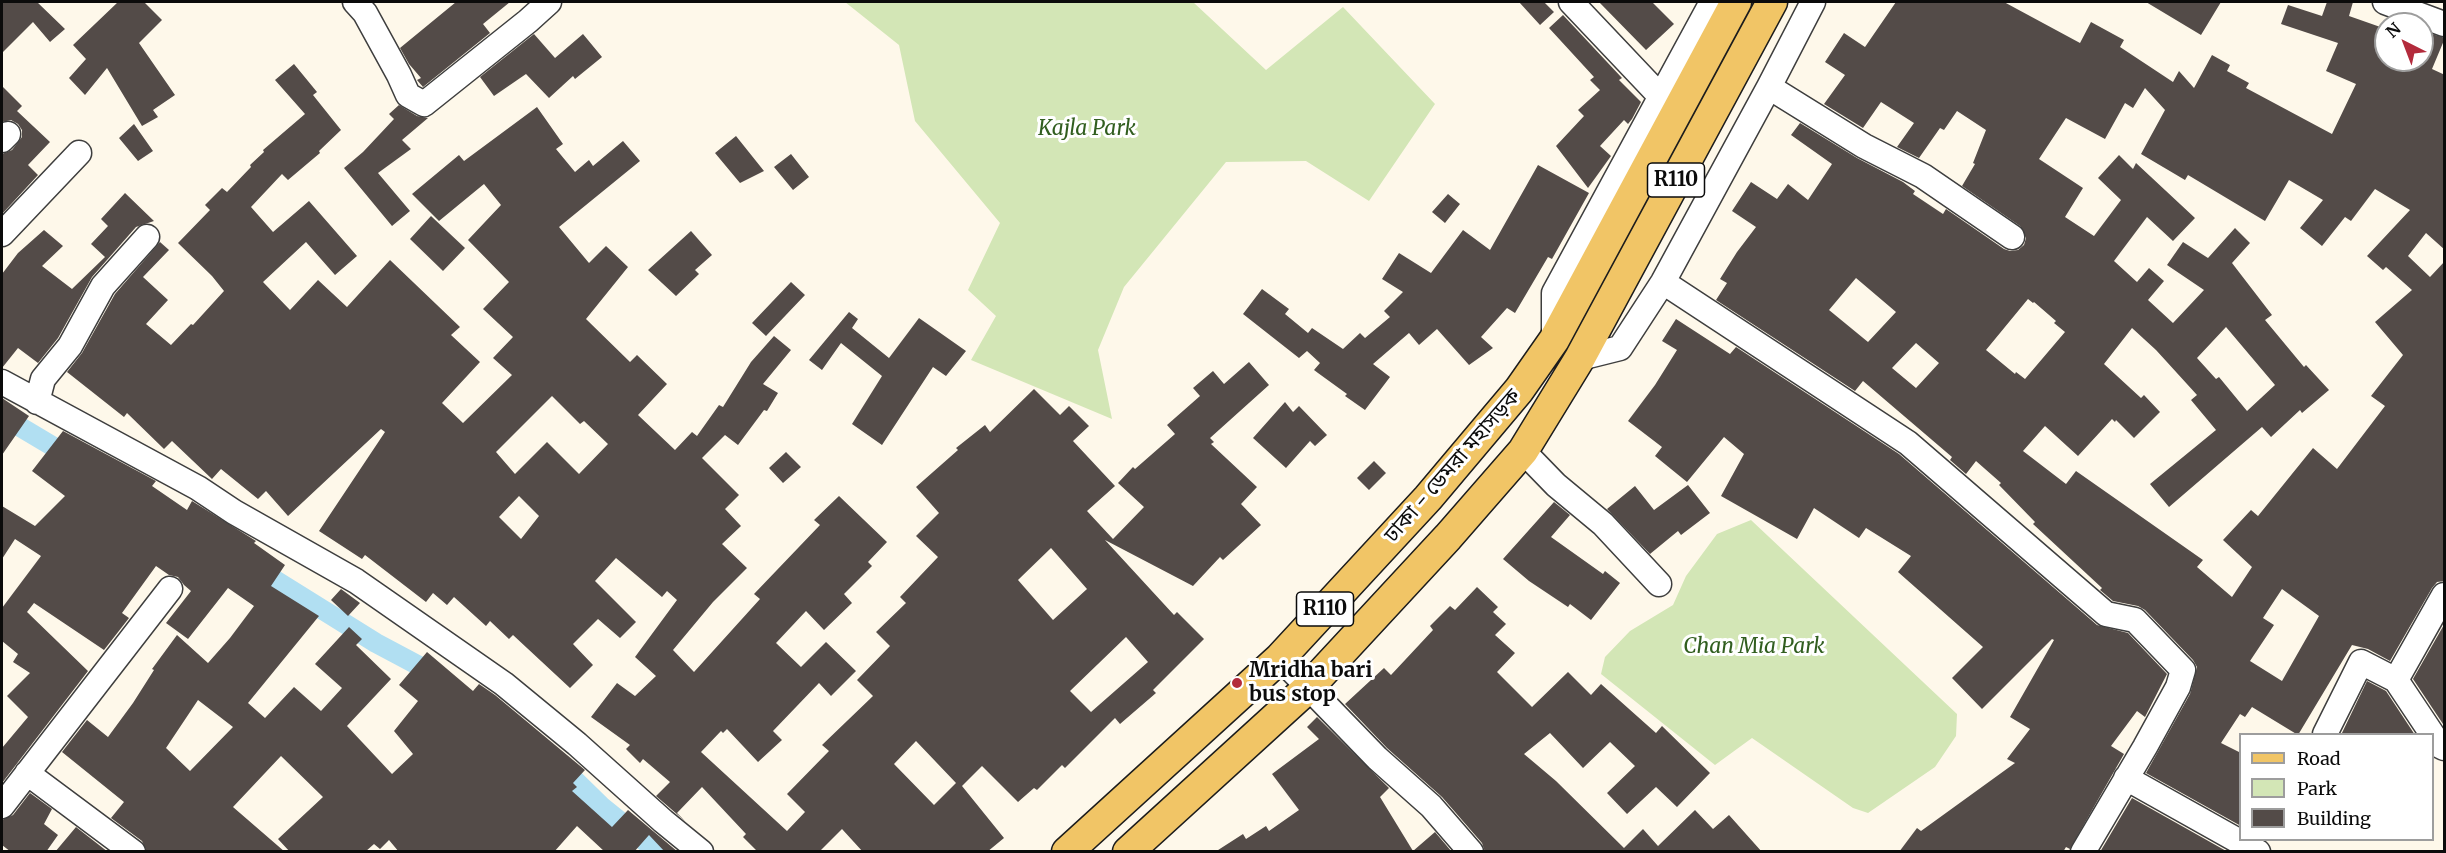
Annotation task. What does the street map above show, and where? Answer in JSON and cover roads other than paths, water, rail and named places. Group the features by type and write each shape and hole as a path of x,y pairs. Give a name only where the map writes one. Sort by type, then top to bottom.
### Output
{"main road":[{"name":"ঢাকা - ডেমরা মহাসড়ক","path":"1067,852 1270,667 1428,498 1518,390 1554,340 1736,2"},
{"name":"ঢাকা - ডেমরা মহাসড়ক","path":"1128,852 1299,695 1448,537 1523,451 1580,358 1772,2"},
{"path":"1270,667 1299,695"}],"street":[{"path":"355,2 365,13 408,95 423,104 549,2"},
{"path":"1570,2 1661,97"},
{"path":"1554,340 1554,293 1713,2"},
{"path":"1580,358 1620,348 1663,282 1813,2"},
{"path":"2385,2 2412,6 2445,24"},
{"path":"1769,87 1864,146 1923,176 2012,237"},
{"path":"2,234 79,153"},
{"path":"38,402 43,379 70,346 103,286 147,237"},
{"path":"1663,282 1908,443 2106,614 2135,620 2183,670 2178,687 2083,852"},
{"path":"2,382 198,488 234,512 356,581 504,684 701,852"},
{"path":"1523,451 1556,485 1603,524 1659,584"},
{"path":"2,806 170,589"},
{"path":"2396,680 2445,595"},
{"path":"2326,733 2361,662 2396,680 2431,733"},
{"path":"1299,695 1377,758 1431,806 1471,852"},
{"path":"2434,737 2440,746 2445,748"},
{"path":"27,773 133,852"},
{"path":"2126,778 2258,852"}],"waterway":[{"path":"2,416 74,459"},
{"path":"254,567 376,643 440,677"},
{"path":"557,763 601,806 658,852"}],"place":[{"name":"Mridha bari bus stop","path":"1237,683"}],"park label":[{"name":"Kajla Park","path":"1087,129"},
{"name":"Chan Mia Park","path":"1754,647"}]}
